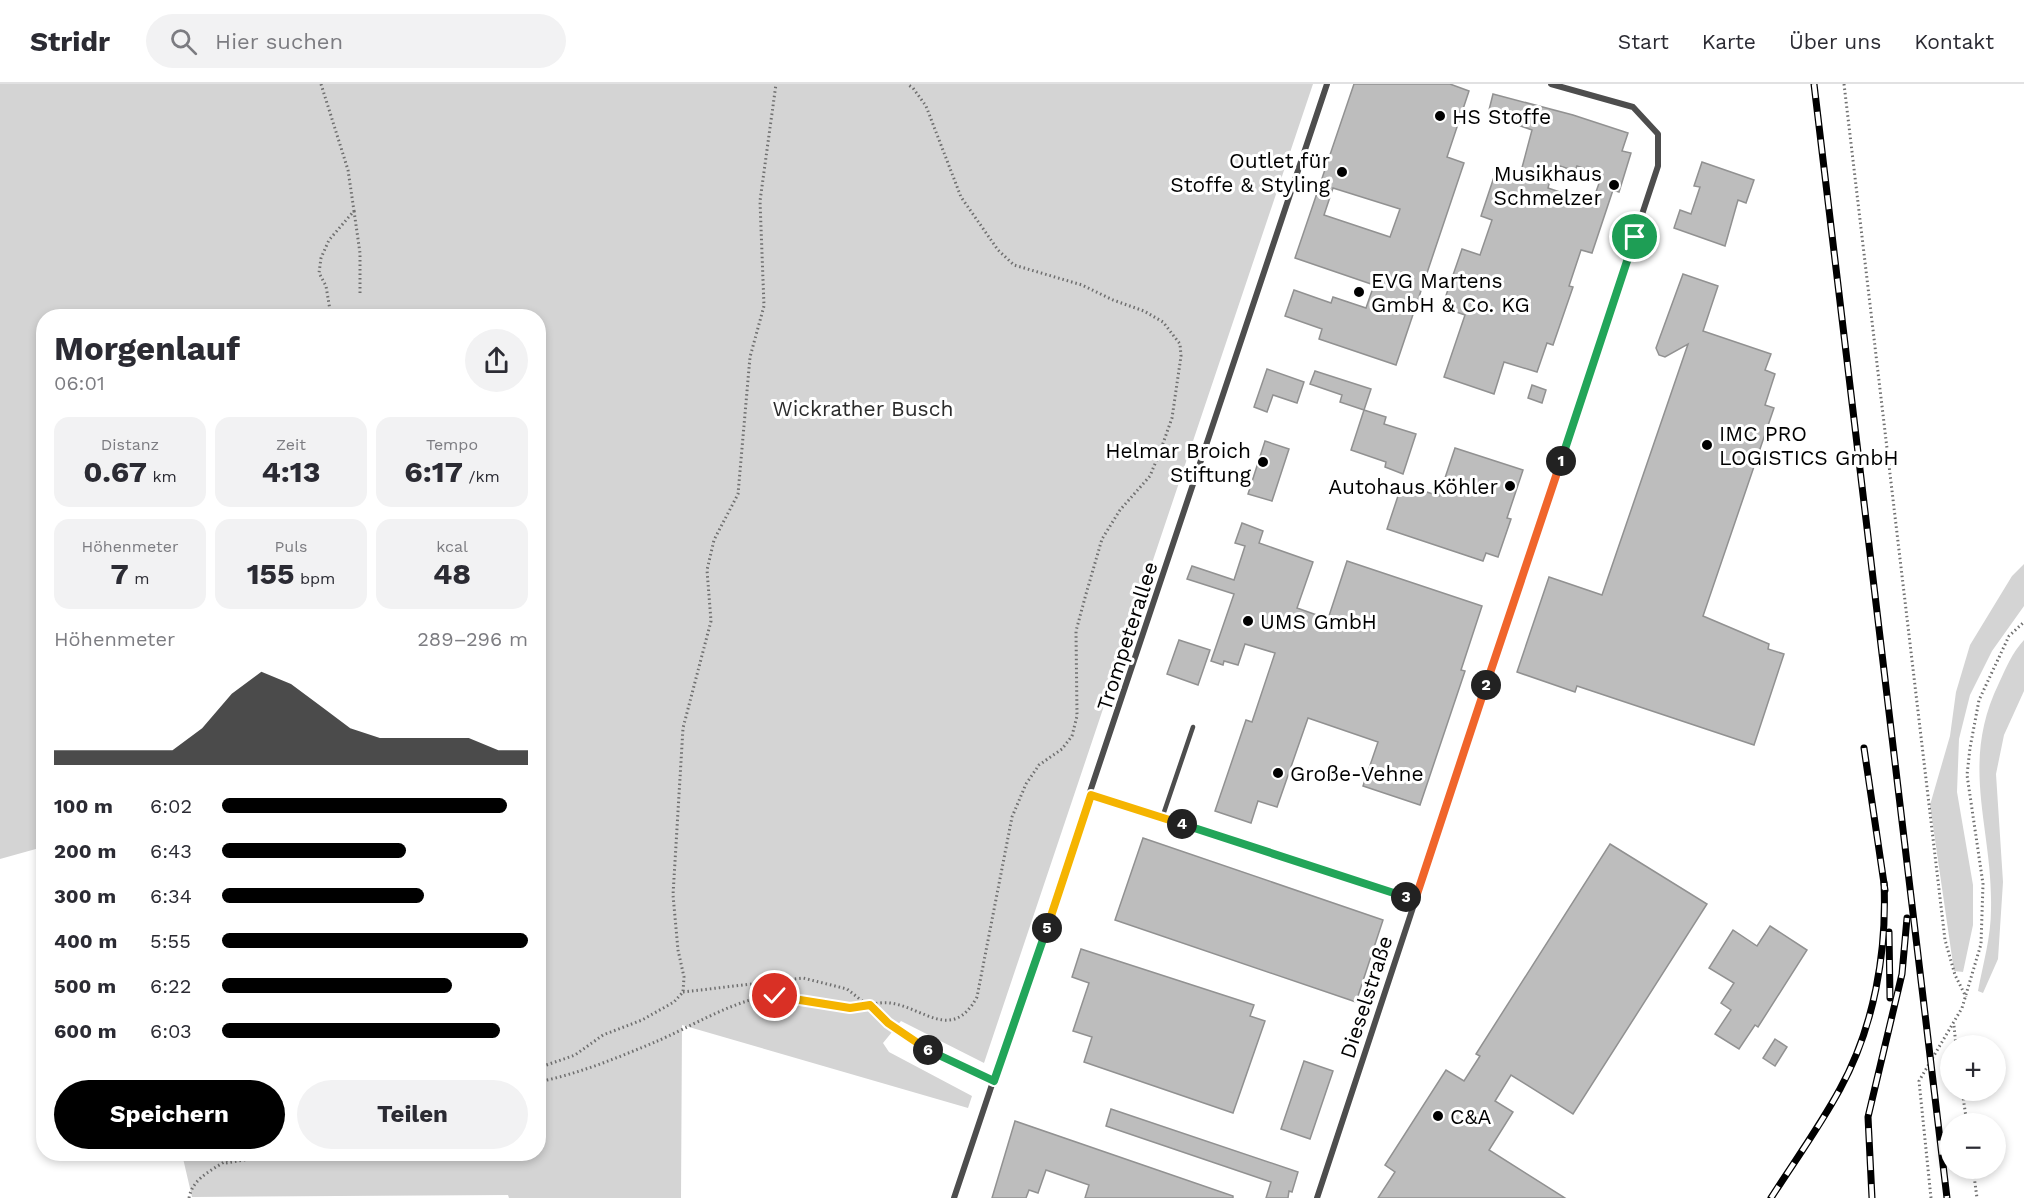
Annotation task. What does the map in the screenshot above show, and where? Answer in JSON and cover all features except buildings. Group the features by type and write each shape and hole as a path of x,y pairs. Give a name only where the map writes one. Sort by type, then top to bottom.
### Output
{"street":[{"name":"Trompeterallee","path":"954,1198 1091,795 1327,84"},
{"name":"Dieselstraße","path":"1317,1198 1658,166 1658,134 1633,106 1551,84"},
{"path":"1091,795 1415,900"}],"lane":[{"path":"1162,818 1193,727"}],"path":[{"path":"321,84 348,170 360,253 360,294"},
{"path":"546,1065 575,1055 603,1035 642,1020 674,1002 683,992 684,977 678,950 673,895 683,728 711,621 707,570 714,540 738,494 750,357 764,306 760,201 776,84"},
{"path":"546,1081 560,1078 654,1042 735,1006 775,996 850,1008 888,1002 926,1018 950,1020 971,1008 977,997 1012,817 1026,784 1039,765 1062,749 1072,736 1077,716 1077,631 1102,539 1120,510 1150,476 1172,418 1181,356 1180,344 1163,322 1154,316 1082,285 1014,265 998,250 961,197 926,106 913,88 907,84"},
{"path":"1844,84 1945,940 1955,975 1966,997"},
{"path":"330,309 326,286 319,273 321,258 329,240 354,211"},
{"path":"1931,1198 1919,1081 1953,1024 1966,997 1981,944 1983,884 1966,775 1970,748 1979,700 2009,636 2024,622"},
{"path":"683,992 803,978 847,989 918,1045 994,1081"},
{"path":"1953,1024 1954,1035"},
{"path":"189,1198 191,1186 197,1179 228,1161"},
{"path":"224,1164 240,1161"},
{"path":"1974,1179 1977,1198"}],"green space":[{"name":"Wickrather Busch","path":"0,84 1313,84 984,1063 901,1021 883,1043 889,1052 972,1096 968,1108 682,1025 681,1198 509,1198 508,1195 192,1197 184,1161 546,1161 546,309 36,309 36,849 0,859"},
{"path":"2024,564 2024,606 1992,651 1970,695 1959,739 1957,792 1973,885 1973,925 1963,972 1954,971 1930,805 1950,736 1956,692 1970,645 2012,576"},
{"path":"2024,640 2024,691 2004,735 1996,774 2003,882 1998,959 1983,993 1978,991 1988,940 1991,909 1979,769 1981,741 1987,713 1999,683 2013,655"}],"railway":[{"path":"1814,84 1947,1198"},
{"path":"1864,748 1885,890"},
{"path":"1771,1198 1832,1103 1862,1040 1870,1015 1880,963 1884,883"},
{"path":"1872,1198 1868,1117 1902,974 1907,918"},
{"path":"1889,932 1890,998"}],"place":[{"name":"HS Stoffe","path":"1440,116"},
{"name":"Outlet für Stoffe & Styling","path":"1342,172"},
{"name":"Musikhaus Schmelzer","path":"1614,185"},
{"name":"EVG Martens GmbH & Co. KG","path":"1359,292"},
{"name":"IMC PRO LOGISTICS GmbH","path":"1707,445"},
{"name":"Helmar Broich Stiftung","path":"1263,462"},
{"name":"Autohaus Köhler","path":"1510,486"},
{"name":"UMS GmbH","path":"1248,621"},
{"name":"Große-Vehne","path":"1278,773"},
{"name":"C&A","path":"1438,1116"}],"route":[{"path":"775,996 850,1008 870,1005 888,1023 918,1045 994,1081 1091,795 1415,900 1635,237"}]}
